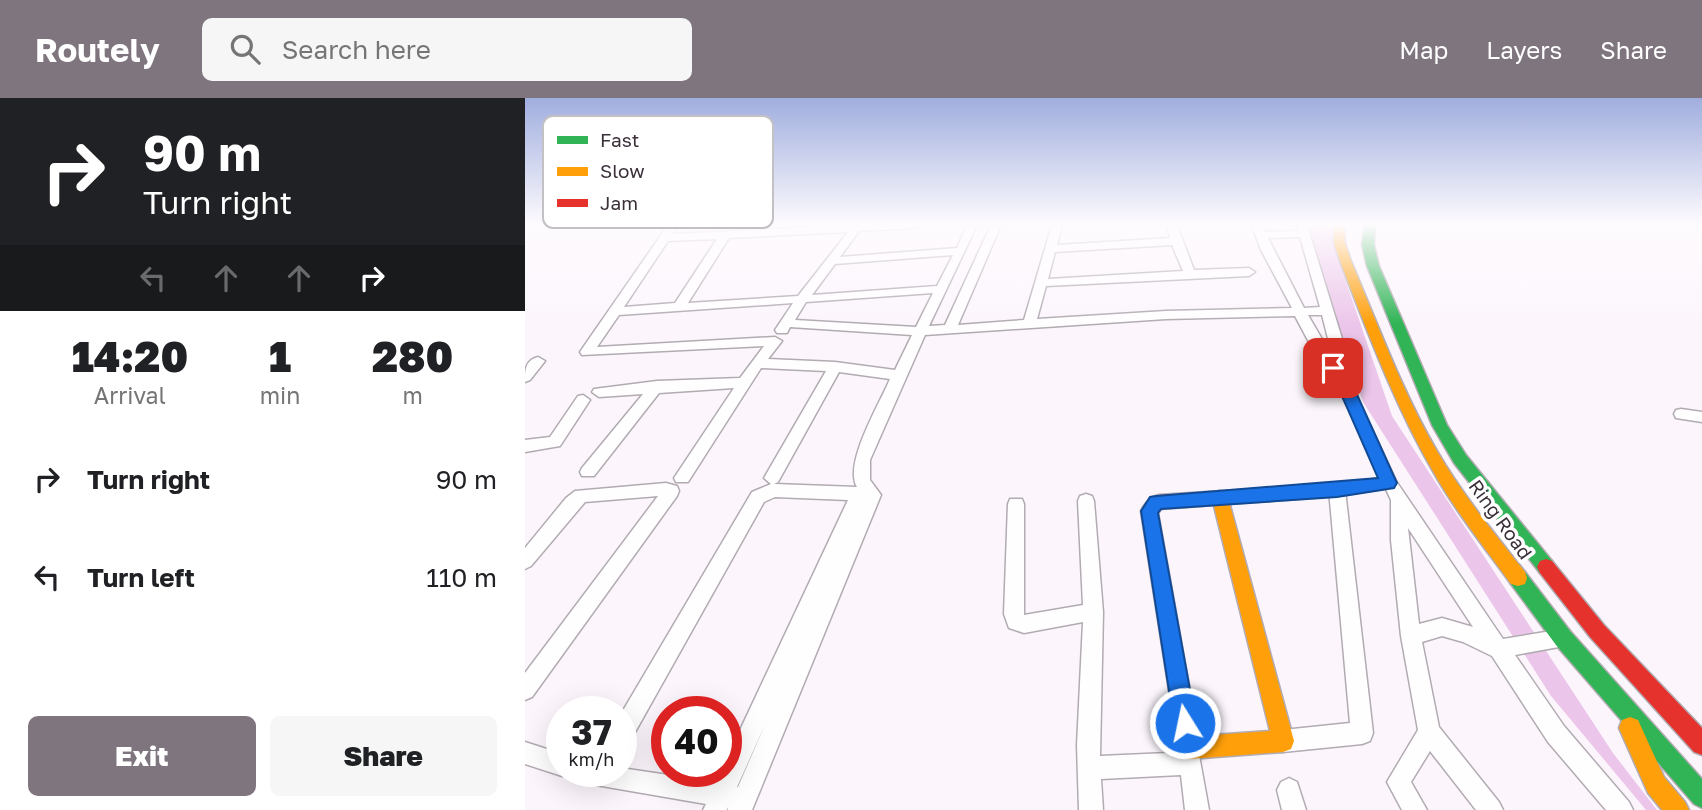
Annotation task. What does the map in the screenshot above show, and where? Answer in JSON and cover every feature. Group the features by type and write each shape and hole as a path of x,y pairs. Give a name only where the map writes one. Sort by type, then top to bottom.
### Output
{"main road":[{"name":"Ring Road","path":"1345,258 1376,337 1431,455 1460,500 1563,638 1702,796"},
{"name":"Ring Road","path":"1371,258 1440,425 1460,459 1597,631 1702,744"},
{"path":"1220,498 1283,741 1189,748 1149,511 1156,502 1337,490 1394,492"},
{"path":"1620,704 1656,785 1677,810"}],"street":[{"path":"650,258 587,352 775,341"},
{"path":"679,307 710,258"},
{"path":"682,478 757,363 831,258"},
{"path":"829,261 866,258"},
{"path":"637,782 731,803 866,493 861,473 862,460 899,375 957,258"},
{"path":"950,328 981,258"},
{"path":"1028,324 1048,258"},
{"path":"1183,258 1190,275"},
{"path":"1273,258 1319,348 1346,388 1394,492 1556,734 1621,810"},
{"path":"1311,258 1339,349 1346,388"},
{"path":"1041,283 1249,272"},
{"path":"615,311 941,289"},
{"path":"786,323 920,331 1166,315 1326,311"},
{"path":"525,362 538,361 525,377"},
{"path":"757,363 835,367 899,375"},
{"path":"772,478 835,367"},
{"path":"599,392 745,382"},
{"path":"588,472 657,386"},
{"path":"525,446 555,442 583,400"},
{"path":"1681,414 1702,417"},
{"path":"525,561 572,503 581,496 666,489 671,491 525,690"},
{"path":"637,707 758,497 773,490 866,493"},
{"path":"1283,741 1363,733 1337,490"},
{"path":"1394,492 1411,636 1429,732 1491,810"},
{"path":"1086,501 1093,612 1089,768 1091,810"},
{"path":"1016,504 1016,622 1024,624 1093,612"},
{"path":"1411,636 1441,627 1467,634 1498,649 1563,638"},
{"path":"1415,810 1398,782 1409,759 1429,732"},
{"path":"525,753 546,760"},
{"path":"1089,768 1191,763 1197,810"}],"shaded area":[{"path":"1318,258 1338,258 1392,416 1613,753 1657,810 1646,810 1551,696 1363,402"}],"traffic: fast":[{"path":"1371,258 1440,425 1460,459 1546,567"},
{"path":"1518,578 1563,638 1702,796"}],"traffic: slow":[{"path":"1344,258 1384,357 1432,456 1451,488 1518,578"},
{"path":"1159,502 1149,511 1189,748 1283,741 1220,498"},
{"path":"1630,728 1656,785 1677,810"}],"traffic: jam":[{"path":"1159,502 1337,490 1389,483"},
{"path":"1546,567 1597,631 1702,744"}],"route":[{"path":"1185,723 1149,511 1156,502 1337,490 1389,483 1346,388 1333,368"}]}
